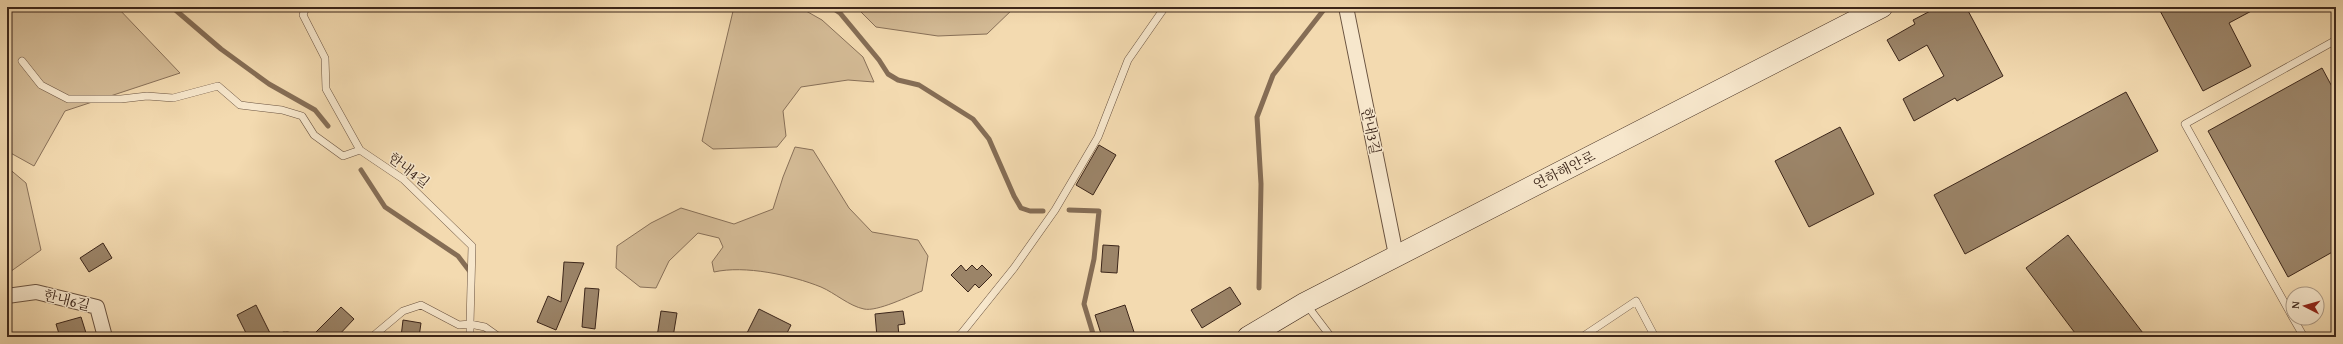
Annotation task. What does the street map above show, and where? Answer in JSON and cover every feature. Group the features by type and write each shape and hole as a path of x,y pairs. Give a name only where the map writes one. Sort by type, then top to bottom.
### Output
{"street":[{"name":"한내3길","path":"1346,7 1396,255"},
{"name":"연하해안로","path":"1248,337 1305,303 1396,255 1882,7"},
{"name":"한내6길","path":"7,296 36,292 97,307 105,337"}],"lane":[{"name":"한내4길","path":"306,7 303,14 325,58 326,89 360,150 403,179 472,246 470,337"},
{"path":"955,337 961,334 1014,268 1055,210 1098,137 1128,60 1165,7"},
{"path":"2285,304 2185,124 2336,40"},
{"path":"22,61 41,85 68,99 121,100 146,96 172,98 218,86 240,105 282,110 302,116 314,135 343,156 360,150"},
{"path":"1582,337 1636,301 1655,337"},
{"path":"1305,303 1331,337"},
{"path":"372,337 403,311 421,305 460,325 470,324 485,327 499,337"},
{"path":"2298,326 2304,337"},
{"path":"282,337 284,335 294,337"}],"shaded area":[{"path":"7,7 117,7 180,73 65,111 34,166 7,151"},
{"path":"734,7 799,7 822,20 863,57 874,82 848,80 801,87 783,111 786,136 777,147 713,149 702,141"},
{"path":"856,7 1015,7 987,34 938,36 876,27"},
{"path":"795,147 813,150 849,208 872,232 918,240 928,256 922,291 885,306 864,309 853,305 821,287 782,275 768,272 740,270 714,272 712,262 723,247 719,238 698,233 669,261 656,288 640,287 616,268 617,246 651,223 681,208 734,224 773,209 783,177"},
{"path":"7,167 26,183 41,250 7,274"}],"building":[{"path":"1938,7 1966,7 2003,76 1957,101 1955,98 1914,121 1903,99 1944,76 1927,45 1899,61 1887,40 1915,24 1913,20"},
{"path":"2158,7 2259,7 2229,23 2251,66 2203,91"},
{"path":"2322,68 2336,94 2336,250 2288,277 2208,131"},
{"path":"2126,92 2158,151 1965,254 1934,195"},
{"path":"1840,127 1874,194 1809,227 1775,161"},
{"path":"1099,145 1116,155 1093,195 1076,185"},
{"path":"2068,235 2146,337 2078,337 2026,268"},
{"path":"103,243 112,258 89,272 80,258"},
{"path":"1103,245 1119,246 1117,273 1101,272"},
{"path":"564,262 584,263 556,330 537,322 548,296 561,302"},
{"path":"961,265 966,271 972,265 977,270 982,265 992,275 979,288 975,284 968,292 951,275"},
{"path":"1230,287 1241,304 1202,328 1191,310"},
{"path":"585,288 599,289 595,329 582,327"},
{"path":"256,305 270,333 263,337 248,337 237,315"},
{"path":"1125,305 1134,332 1120,337 1102,337 1095,315"},
{"path":"341,307 354,319 337,337 311,337"},
{"path":"759,309 791,325 785,337 745,337"},
{"path":"661,311 677,313 673,337 657,337"},
{"path":"903,311 905,324 898,325 899,337 877,337 875,314"},
{"path":"81,317 86,333 74,337 60,337 56,324"},
{"path":"403,320 421,323 419,337 401,337"}],"waterway":[{"path":"172,7 221,49 269,84 315,110 328,126"},
{"path":"831,7 840,13 879,60 888,74 898,80 919,85 973,119 989,139 1014,196 1021,208 1030,211 1043,211"},
{"path":"1259,288 1261,184 1257,117 1273,75 1326,7"},
{"path":"361,170 385,207 458,256 471,273"},
{"path":"1069,210 1099,211 1094,259 1084,304 1094,337"}]}
